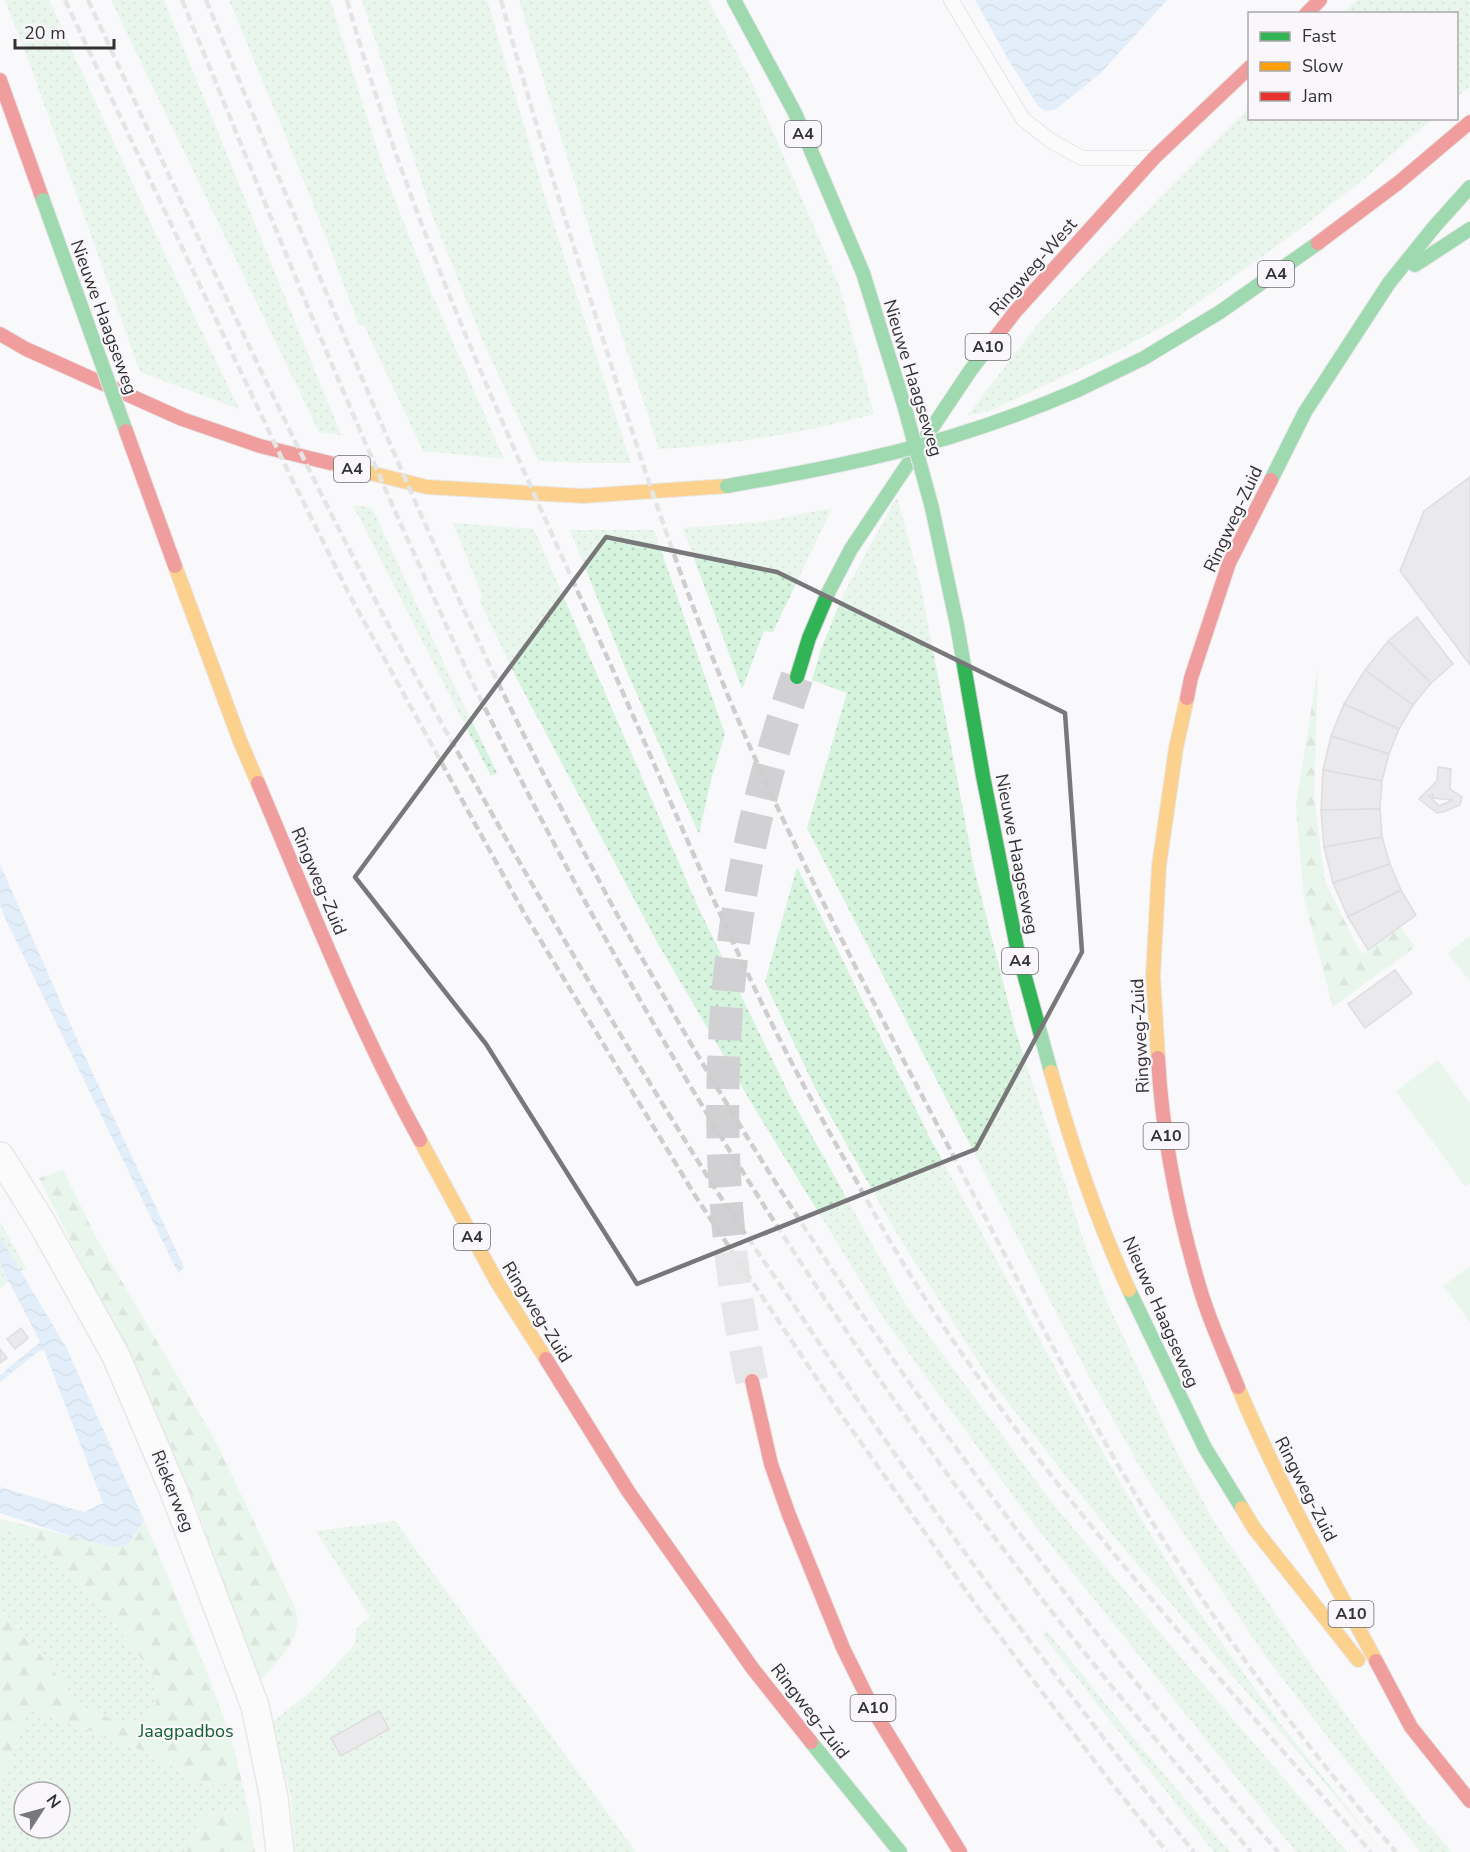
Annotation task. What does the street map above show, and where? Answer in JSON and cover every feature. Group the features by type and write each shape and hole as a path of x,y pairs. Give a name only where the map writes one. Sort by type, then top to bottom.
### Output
{"highway":[{"name":"Nieuwe Haagseweg","path":"734,0 795,113 862,273 904,405 932,508 957,625 983,776 1017,948 1063,1113 1100,1218 1127,1285 1205,1448 1254,1528 1411,1727"},
{"path":"1307,12 1320,0"},
{"name":"Ringweg-West","path":"797,677 809,638 829,591 851,549 880,502 970,371 1015,312 1154,158 1248,69"},
{"name":"Nieuwe Haagseweg","path":"0,80 175,566"},
{"name":"A4","path":"0,334 26,349 182,419 260,446 427,487 583,496 727,486 844,465 962,435 1033,410 1144,358 1220,312 1300,257 1398,183 1470,122"},
{"name":"A10","path":"1389,283 1470,187"},
{"name":"A10","path":"1389,283 1470,229"},
{"name":"Ringweg-Zuid","path":"1389,283 1305,412 1228,563 1191,678 1176,748 1159,866 1154,976 1159,1084 1169,1159 1196,1277 1216,1337 1250,1417 1291,1502 1411,1727 1470,1801"},
{"name":"Ringweg-Zuid","path":"175,566 240,741 320,930 393,1091 497,1282 628,1491 740,1650 900,1852"},
{"name":"A10","path":"752,1381 771,1464 789,1515 843,1648 875,1713 960,1852"}],"street":[{"name":"Riekerweg","path":"0,1156 42,1223 116,1356 173,1489 255,1706 274,1798 280,1852"}],"lane":[{"path":"951,0 1023,119 1051,141 1082,158 1154,158"}],"highlighted area":[{"path":"606,537 777,572 1065,713 1082,952 976,1149 637,1284 486,1044 355,877"}],"green space":[{"path":"5,0 49,0 166,257 239,409 140,372"},
{"path":"111,0 164,0 341,435 319,432"},
{"path":"229,0 330,0 385,174 427,283 504,459 423,451 364,325 359,325 311,198"},
{"path":"362,0 487,0 545,197 631,463 538,461 479,332 434,220"},
{"path":"519,0 708,0 749,76 839,285 874,414 768,437 714,445 659,449"},
{"path":"1357,0 1470,0 1470,86 1458,96 1458,12 1344,12"},
{"path":"1248,109 1248,120 1431,120 1364,179 1300,229 1171,322 1123,348 992,410 967,416 1037,325 1097,261"},
{"path":"897,497 920,582 974,868 1015,1029 1086,1248 1110,1308 1175,1449 1213,1520 1361,1736 1425,1821 1452,1852 1421,1852 1343,1757 1263,1653 1144,1474 1091,1380 807,828 847,693 812,680 821,649 845,591"},
{"path":"353,505 372,508 497,773 491,776"},
{"path":"832,508 773,632 764,631 742,689 683,528 761,522"},
{"path":"453,523 534,529 699,909 792,1100 906,1305 1053,1504 1347,1852 1296,1852 1030,1519 884,1319 755,1109 657,942 516,677 479,600 483,598"},
{"path":"570,530 654,530 725,734 711,780 699,834 627,672"},
{"path":"1318,668 1314,799 1325,882 1363,954 1400,926 1415,947 1333,1007 1304,899 1296,805"},
{"path":"797,867 930,1138 1076,1406 1146,1527 1194,1605 1279,1722 1383,1852 1115,1538 988,1377 894,1229 815,1088 765,982"},
{"path":"1470,936 1470,981 1448,953"},
{"path":"1438,1060 1470,1104 1470,1183 1465,1186 1396,1091"},
{"path":"63,1170 98,1241 215,1440 295,1607 297,1625 291,1643 259,1681 196,1505 134,1368 39,1178"},
{"path":"0,1222 26,1268 0,1288"},
{"path":"1470,1266 1470,1322 1443,1286"},
{"name":"Jaagpadbos","path":"0,1519 115,1547 127,1545 144,1520 216,1698 233,1746 242,1783 205,1785 141,1750 28,1707 0,1788 0,1609 14,1622 87,1710 118,1721 139,1722 150,1716 156,1707 157,1691 152,1673 88,1592 57,1559 22,1534 0,1529"},
{"path":"395,1521 636,1852 295,1852 291,1797 271,1723 308,1694 327,1675 354,1645 357,1628 370,1617 316,1531"},
{"path":"0,1529 22,1534 57,1559 126,1638 152,1673 157,1691 156,1707 150,1716 139,1722 118,1721 87,1710 14,1622 0,1609"},
{"path":"1047,1631 1230,1852 1214,1852 1042,1634"},
{"path":"28,1707 141,1750 205,1785 242,1783 248,1810 204,1815 186,1852 0,1852 0,1788"},
{"path":"248,1810 255,1852 186,1852 204,1815"}],"water":[{"path":"975,0 1167,0 1101,73 1056,109 1045,111 1039,107 1012,66"},
{"path":"0,864 79,1044 184,1267 178,1273 4,916 0,904"},
{"path":"0,1237 66,1347 144,1520 127,1545 115,1547 83,1540 0,1513 0,1487 84,1512 103,1503 44,1350 39,1351 0,1382 0,1375 40,1342 0,1264"}],"building":[{"path":"1470,477 1470,665 1400,571 1424,511"},
{"path":"1417,617 1453,664 1431,683 1388,641"},
{"path":"1388,641 1431,683 1413,705 1365,670"},
{"path":"1365,670 1413,705 1399,729 1344,704"},
{"path":"1344,704 1399,729 1389,754 1331,736"},
{"path":"1331,736 1389,754 1382,781 1323,770"},
{"path":"1438,767 1451,769 1450,789 1462,797 1460,805 1437,813 1419,799 1437,781","holes":["1433,794 1432,798 1453,800 1439,806 1429,796"]},
{"path":"1323,770 1382,781 1380,809 1321,810"},
{"path":"1380,809 1382,837 1324,847 1321,810"},
{"path":"1382,837 1390,864 1333,883 1324,847"},
{"path":"1390,864 1401,890 1348,917 1333,883"},
{"path":"1401,890 1416,915 1368,950 1348,917"},
{"path":"1395,970 1412,993 1365,1028 1348,1004"},
{"path":"21,1328 28,1338 15,1349 7,1339"},
{"path":"0,1349 7,1358 0,1363"},
{"path":"379,1711 389,1729 341,1756 331,1738"}],"tunnel":[{"path":"752,1381 736,1292 726,1203 723,1114 725,1026 734,938 749,850 770,763 797,677"}],"railway":[{"path":"65,0 283,461 350,596 524,913 696,1197 837,1409 979,1609 1109,1780 1167,1852"},
{"path":"88,0 321,494 405,656 478,789 592,987 722,1199 895,1454 1041,1656 1194,1852"},
{"path":"182,0 349,405 461,657 536,809 658,1032 791,1248 935,1457 1069,1634 1251,1852"},
{"path":"206,0 363,381 463,608 574,833 672,1011 738,1123 808,1233 955,1446 1112,1652 1278,1852"},
{"path":"347,0 402,171 502,421 749,976 799,1077 868,1202 921,1292 971,1367 1024,1439 1136,1580 1371,1852"},
{"path":"501,0 563,212 634,438 668,537 723,683 796,847 1035,1313 1125,1477 1177,1561 1266,1689 1396,1852"}],"traffic: fast":[{"path":"734,0 795,113 863,273"},
{"path":"1271,480 1305,412 1389,283 1470,187"},
{"path":"43,200 126,431"},
{"path":"1415,265 1470,229"},
{"path":"1078,390 1144,358 1220,312 1318,243"},
{"path":"863,273 904,405 932,508 957,625"},
{"path":"797,677 809,638 829,591 851,549 970,371 995,338"},
{"path":"727,486 839,465 923,445 998,421 1078,390"},
{"path":"957,625 983,776 1017,948 1051,1072"},
{"path":"1129,1290 1205,1448 1242,1508"},
{"path":"811,1742 900,1852"}],"traffic: slow":[{"path":"330,463 427,487 583,496 727,486"},
{"path":"175,566 240,741 258,783"},
{"path":"1158,1058 1153,976 1159,866 1176,748 1187,698"},
{"path":"1051,1072 1086,1182 1129,1290"},
{"path":"420,1140 497,1282 546,1359"},
{"path":"1238,1387 1286,1491 1376,1661"},
{"path":"1242,1508 1254,1528 1358,1660"}],"traffic: jam":[{"path":"1308,12 1320,0"},
{"path":"995,338 1015,312 1154,158 1248,69"},
{"path":"0,80 43,200"},
{"path":"1318,243 1398,183 1470,122"},
{"path":"0,334 26,349 182,419 260,446 330,463"},
{"path":"126,431 175,566"},
{"path":"1187,698 1191,678 1229,563 1271,480"},
{"path":"258,783 355,1009 420,1140"},
{"path":"1158,1058 1171,1168 1182,1222 1205,1303 1238,1387"},
{"path":"546,1359 628,1491 753,1669 811,1742"},
{"path":"752,1381 771,1464 789,1515 843,1648 875,1713 960,1852"},
{"path":"1376,1661 1411,1727 1470,1801"}]}
